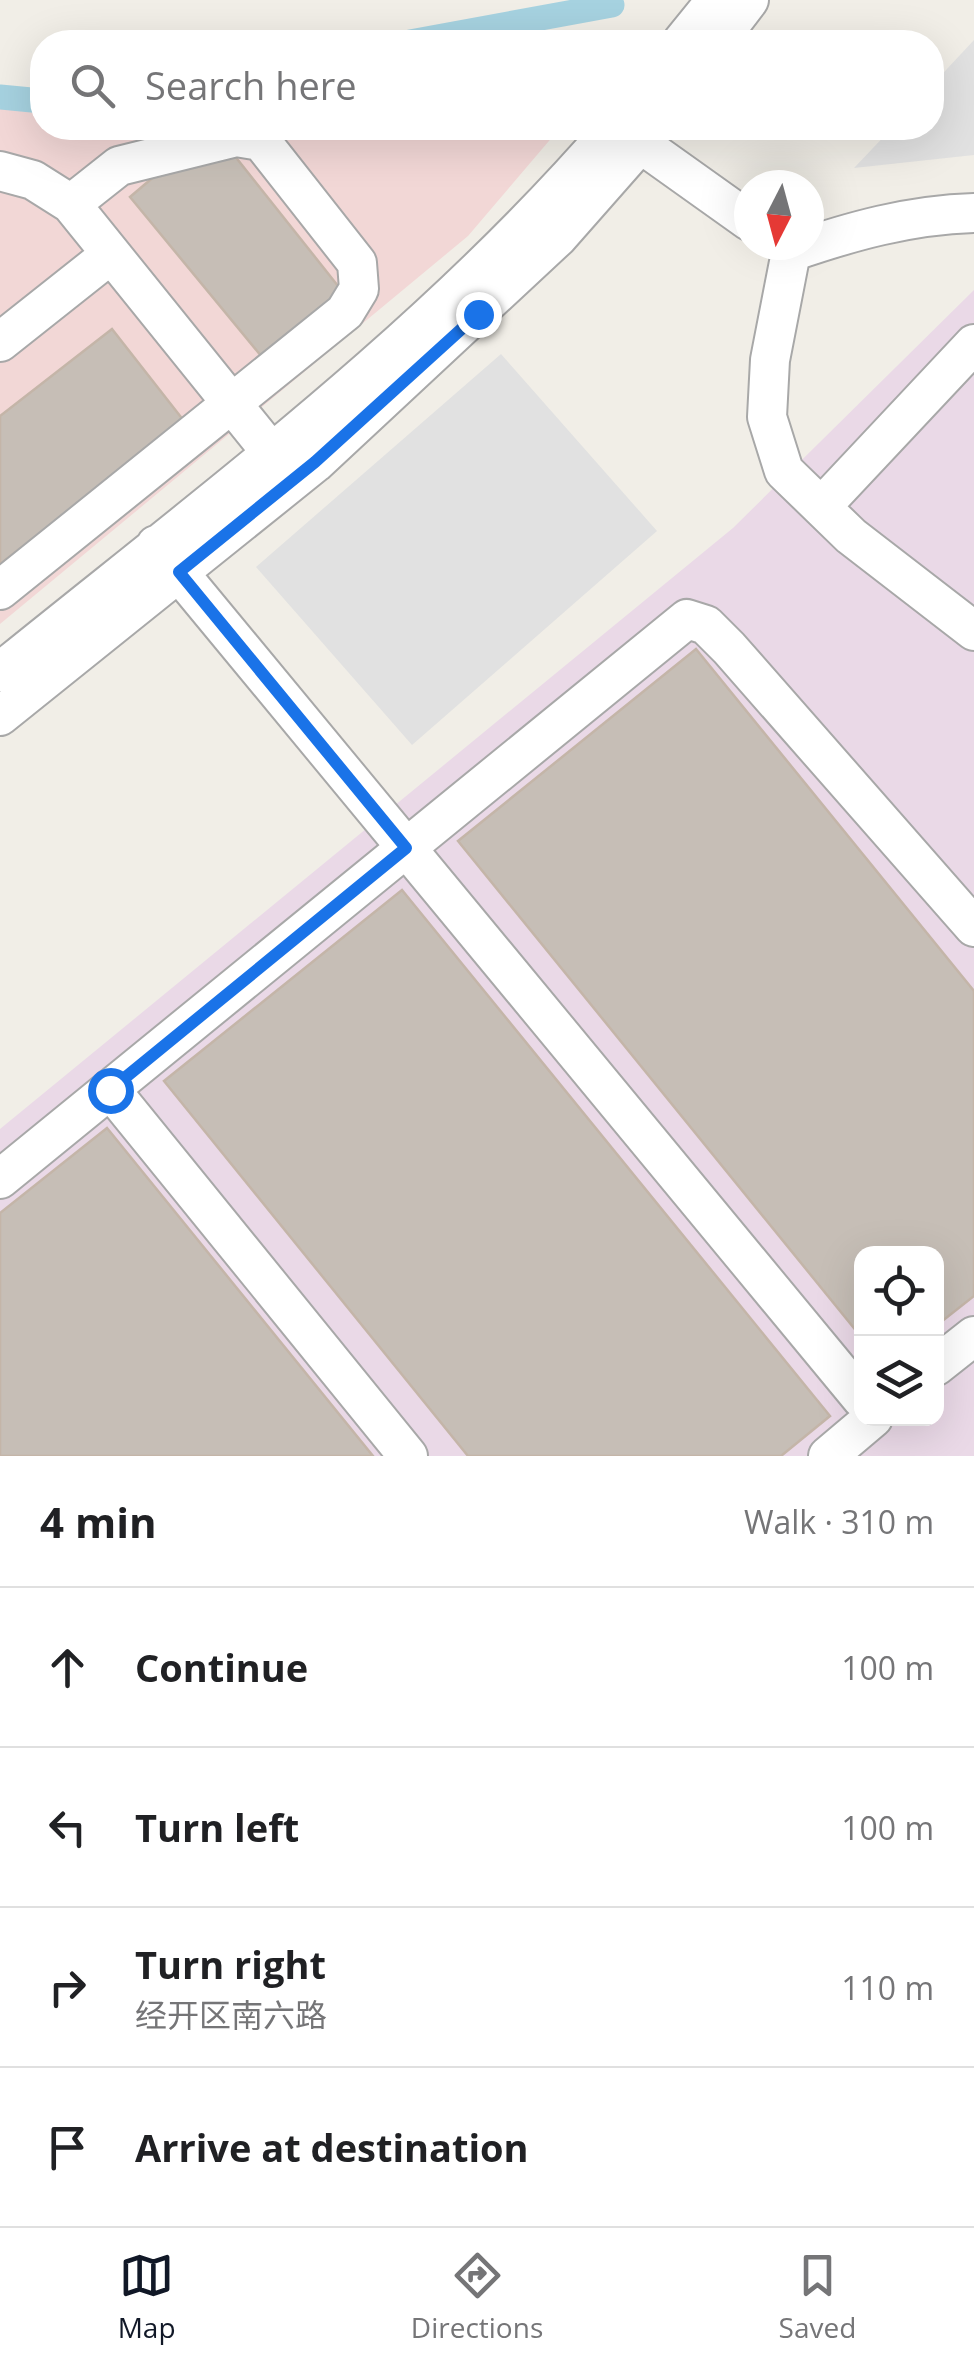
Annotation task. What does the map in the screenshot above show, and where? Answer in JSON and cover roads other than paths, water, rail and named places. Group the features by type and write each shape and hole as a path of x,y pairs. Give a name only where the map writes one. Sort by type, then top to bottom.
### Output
{"street":[{"path":"692,30 716,0"},
{"path":"726,30 748,0"},
{"path":"71,204 120,166 224,140"},
{"path":"0,590 346,312 359,289 358,263 261,141 255,140"},
{"path":"0,716 168,559 271,452 414,333 538,214 628,140"},
{"path":"0,672 315,462 558,237 631,140"},
{"path":"645,140 734,209"},
{"path":"0,171 34,180 71,204 271,452"},
{"path":"824,238 929,214 974,213"},
{"path":"0,342 111,254"},
{"path":"785,260 766,417 784,471 851,536 974,631"},
{"path":"822,508 974,344"},
{"path":"168,559 854,1389"},
{"path":"0,1179 687,620 706,625 729,648 974,926"},
{"path":"110,1090 408,1456"},
{"path":"944,1360 974,1336"},
{"path":"841,1452 865,1426"}],"waterway":[{"path":"476,30 612,5"},
{"path":"0,97 30,100"}]}
